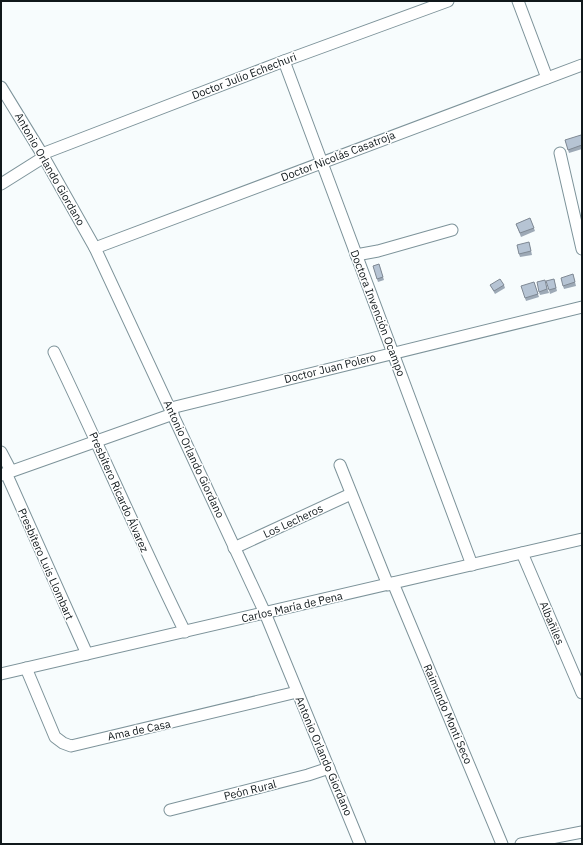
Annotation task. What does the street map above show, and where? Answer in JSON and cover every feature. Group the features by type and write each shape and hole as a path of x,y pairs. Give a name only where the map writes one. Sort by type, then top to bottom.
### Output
{"street":[{"name":"Doctor Julio Echechuri","path":"1,184 43,156 284,61 448,1"},
{"path":"518,1 546,78"},
{"name":"Doctora Invención Ocampo","path":"284,61 472,565"},
{"name":"Doctor Nicolás Casatroja","path":"95,248 582,65"},
{"name":"Antonio Orlando Giordano","path":"1,87 43,156 95,248 265,613 360,844"},
{"path":"560,153 582,249"},
{"path":"356,255 378,251 452,230"},
{"name":"Doctor Juan Polero","path":"6,473 97,441 172,411 393,352 582,307"},
{"name":"Presbítero Ricardo Álvarez","path":"54,352 97,441 134,528 185,632"},
{"name":"Presbítero Luis Llombart","path":"1,452 6,473 87,654"},
{"name":"Raimundo Monti Seco","path":"340,465 351,494 502,844"},
{"name":"Los Lecheros","path":"234,548 351,494"},
{"name":"Carlos María de Pena","path":"2,673 185,632 582,539"},
{"name":"Albañiles","path":"522,553 582,693"},
{"name":"Ama de Casa","path":"26,668 55,737 63,743 72,746 297,692"},
{"name":"Peón Rural","path":"170,810 308,775 329,768"},
{"path":"521,844 582,832"}],"building":[{"path":"581,135 582,145 568,150 565,140"},
{"path":"530,218 534,228 520,233 516,224"},
{"path":"529,242 531,251 519,254 517,245"},
{"path":"379,264 383,277 377,279 373,266"},
{"path":"573,274 575,282 563,286 561,278"},
{"path":"500,279 504,285 494,291 490,285"},
{"path":"554,279 556,288 549,290 546,281"},
{"path":"545,280 547,289 539,292 537,282"},
{"path":"534,282 538,294 525,298 521,286"}]}
